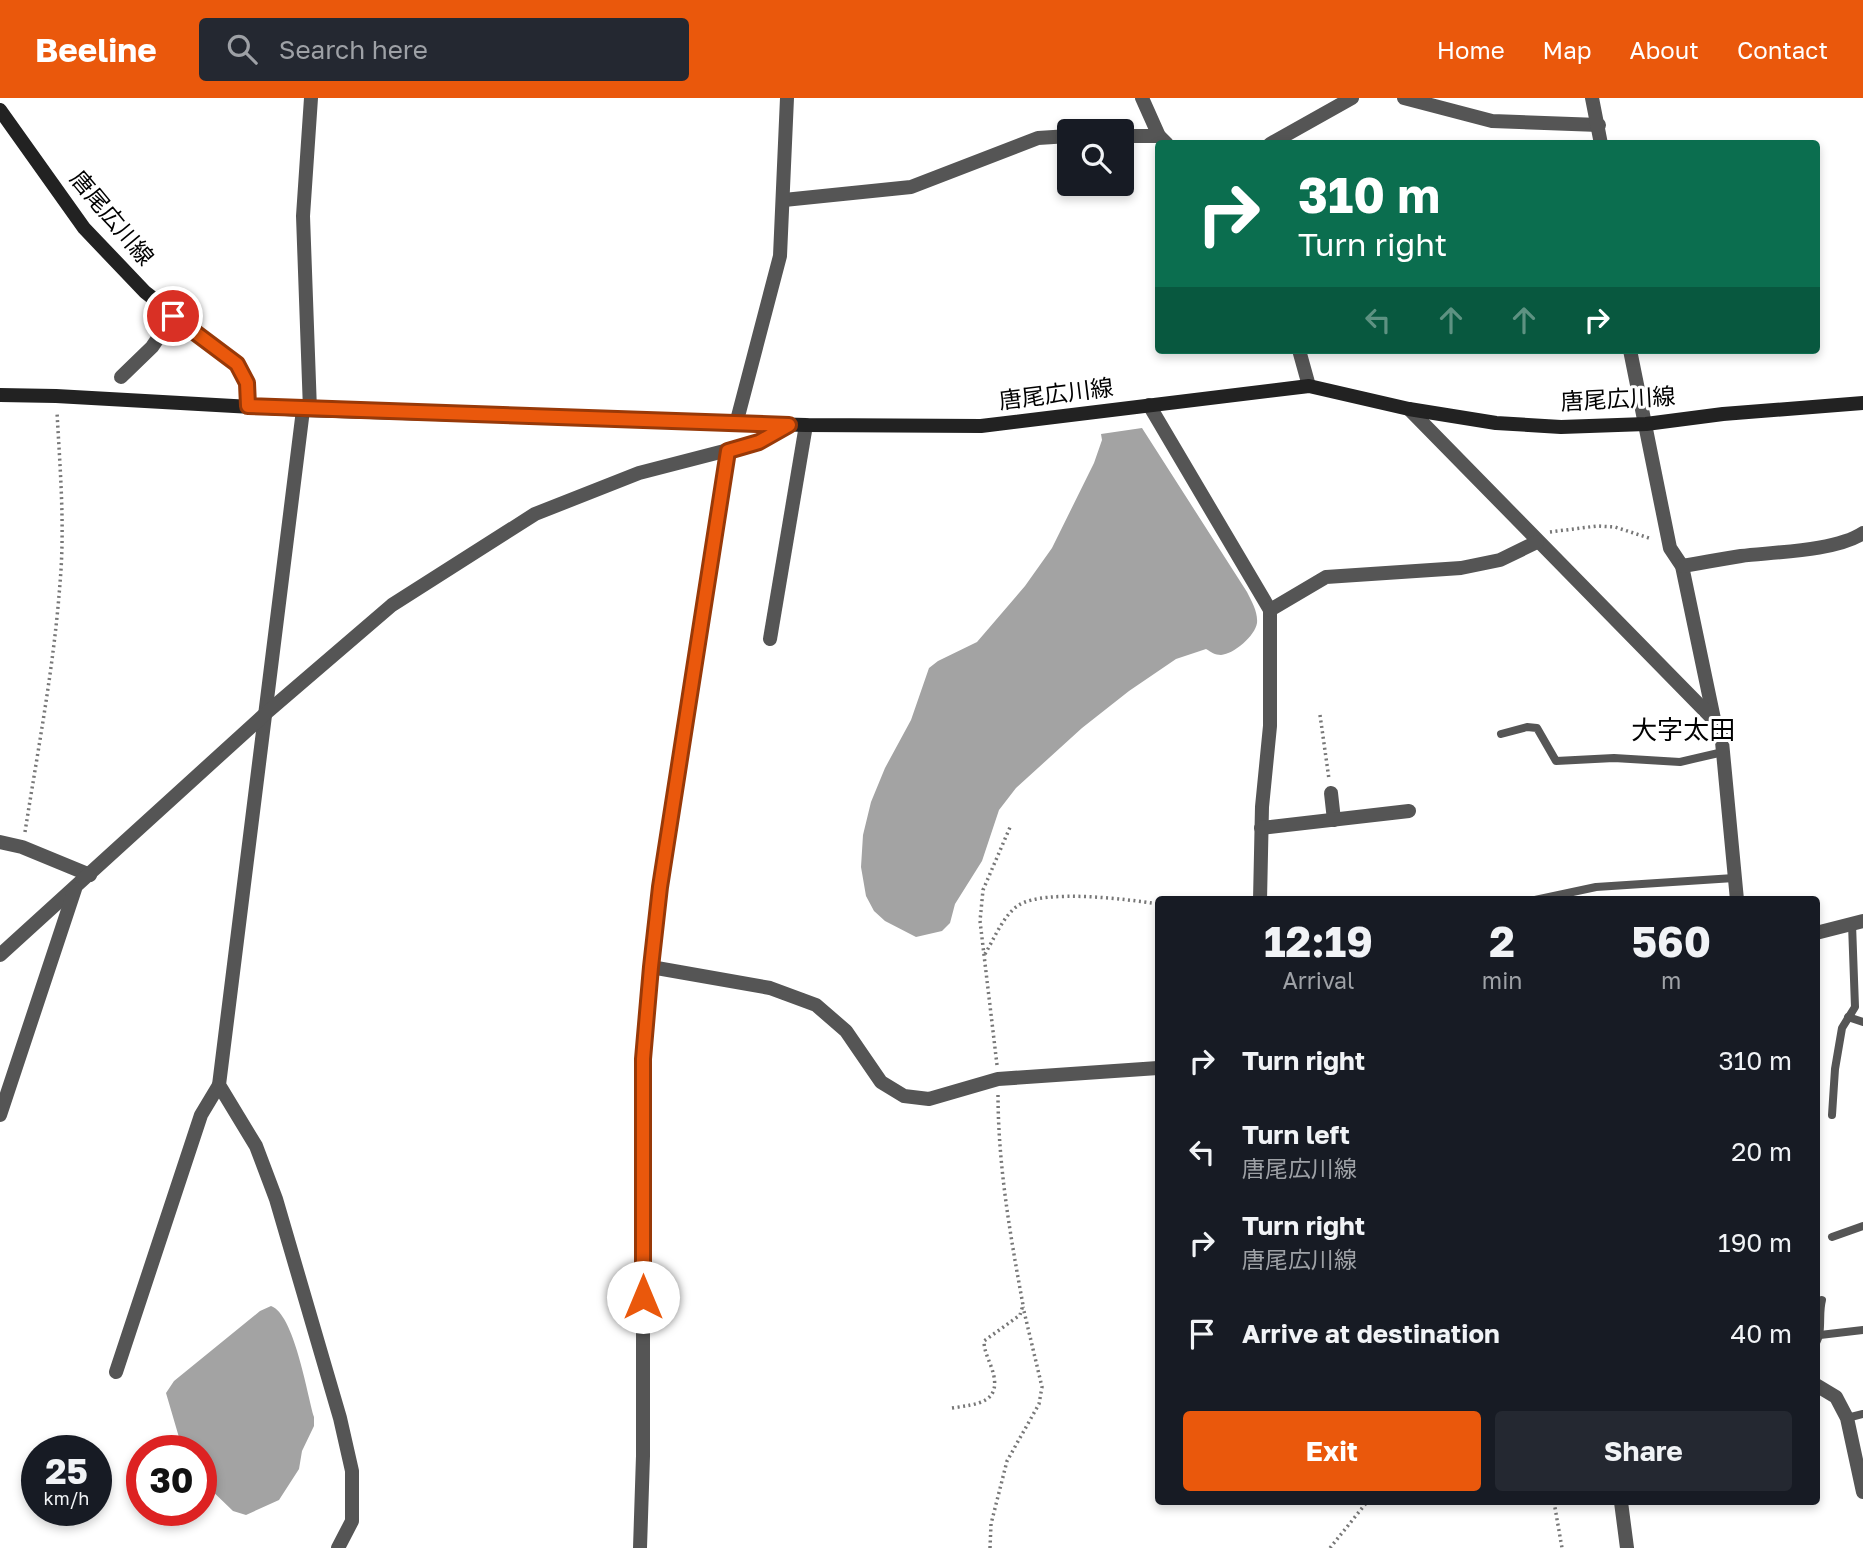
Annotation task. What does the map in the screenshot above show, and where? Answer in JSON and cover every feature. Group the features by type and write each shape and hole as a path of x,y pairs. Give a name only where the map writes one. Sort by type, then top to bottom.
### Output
{"main road":[{"name":"唐尾広川線","path":"0,110 84,228 145,292 237,364 247,383 248,406"},
{"name":"唐尾広川線","path":"0,395 306,410 736,424 981,426 1309,386 1409,409 1509,424 1561,426 1646,424 1723,414 1863,403"}],"street":[{"path":"116,1372 201,1115 219,1085 306,410 303,216 311,98"},
{"path":"736,424 780,256 787,98"},
{"path":"1142,98 1163,140"},
{"path":"1277,140 1352,98"},
{"path":"1404,98 1492,121 1599,125"},
{"path":"1592,98 1601,140"},
{"path":"784,200 911,187 1038,138 1057,137"},
{"path":"1134,137 1163,140"},
{"path":"121,377 152,347 173,316"},
{"path":"1300,354 1309,386"},
{"path":"1631,354 1670,548 1682,566 1714,720"},
{"path":"1149,405 1270,610 1270,726 1261,828 1260,896"},
{"path":"1409,409 1714,720 1721,731 1736,896"},
{"path":"0,955 265,714 392,606 535,514 639,473 759,442 789,425"},
{"path":"770,639 806,425"},
{"path":"640,1548 643,1456 643,1059 660,887 728,451"},
{"path":"1682,566 1740,556 1802,550 1854,539 1863,533"},
{"path":"1270,610 1326,577 1461,568 1500,559 1534,538"},
{"path":"1331,793 1334,820"},
{"path":"1261,828 1409,811"},
{"path":"0,842 22,847 90,875"},
{"path":"0,1115 76,888"},
{"path":"1820,932 1857,922"},
{"path":"651,967 770,988 816,1004 846,1031 881,1082 904,1096 929,1099 998,1079 1155,1068"},
{"path":"219,1085 256,1146 284,1226 340,1418 352,1471 352,1521 338,1548"},
{"path":"1820,1387 1836,1397 1847,1418 1863,1492"},
{"path":"1621,1505 1627,1548"}],"lane":[{"path":"1501,734 1527,727 1537,728 1556,761 1614,758 1680,762 1723,752"},
{"path":"1555,896 1584,890 1734,878"},
{"path":"1584,890 1584,896"},
{"path":"1832,1115 1835,1069 1842,1028 1855,1007 1857,922"},
{"path":"1848,1017 1863,1022"},
{"path":"1832,1237 1863,1226"},
{"path":"1820,1308 1822,1300"},
{"path":"1820,1335 1863,1330"},
{"path":"1847,1418 1863,1414"}],"path":[{"path":"22,847 46,700 61,582 63,513 56,396"},
{"path":"1534,538 1597,526 1615,527 1661,542 1670,548"},
{"path":"1320,715 1331,793"},
{"path":"990,1548 991,1524 1007,1461 1039,1404 1042,1387 1023,1305 1004,1200 998,1079 980,921 983,890 1011,825"},
{"path":"984,956 1017,906 1035,898 1056,896 1155,904"},
{"path":"952,1408 985,1402 992,1395 995,1386 984,1341 1020,1315 1023,1305"},
{"path":"1330,1548 1365,1505"},
{"path":"1555,1505 1562,1548"}],"shaded area":[{"path":"1142,428 1247,592 1257,615 1255,628 1243,644 1226,654 1217,654 1206,649 1176,659 1082,728 1016,788 999,810 982,861 955,904 950,923 942,931 916,937 885,921 874,911 866,896 861,867 863,835 871,802 885,768 911,720 929,668 977,642 1025,586 1052,548 1094,463 1102,440 1101,434"},
{"path":"271,1306 286,1323 303,1373 314,1426 302,1451 299,1469 279,1500 246,1515 233,1511 217,1496 217,1435 178,1435 166,1393 174,1381 260,1311"}],"district":[{"name":"大字太田","path":"1683,730"}],"route":[{"path":"173,316 237,364 247,383 248,406 789,425 759,442 728,451 660,887 651,967 643,1059 643,1297"}]}
